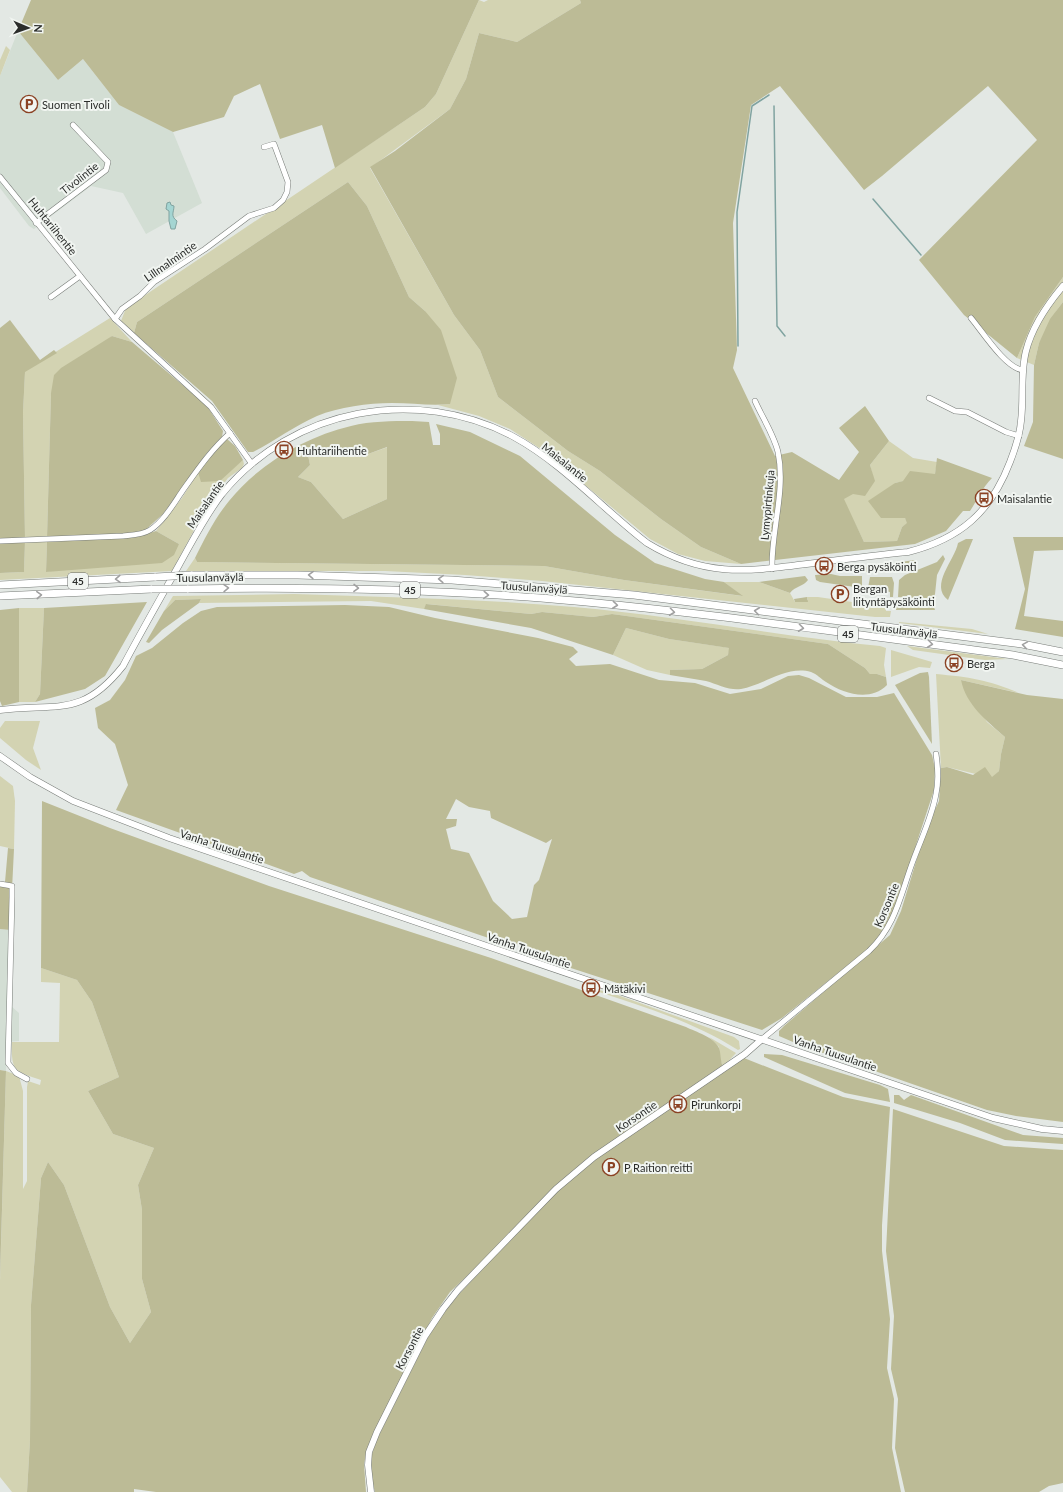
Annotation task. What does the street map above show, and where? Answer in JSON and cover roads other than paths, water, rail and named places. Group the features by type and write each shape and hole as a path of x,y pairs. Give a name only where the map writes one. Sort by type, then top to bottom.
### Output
{"highway":[{"name":"Tuusulanväylä","path":"0,585 191,575 298,575 452,580 634,595 991,640 1063,652"},
{"name":"Tuusulanväylä","path":"0,596 152,589 298,587 383,589 542,598 633,607 1013,655 1063,665"}],"main road":[{"name":"Maisalantie","path":"0,710 64,706 90,697 109,683 123,666 211,510 232,483 252,464 275,447 305,430 336,418 370,411 402,409 449,414 484,424 528,445 632,531 663,552 691,564 720,570 749,571 908,552 926,548 945,539 974,520 993,497 1008,468 1019,436 1022,409 1023,370 1026,352 1035,327 1063,286"},
{"name":"Vanha Tuusulantie","path":"0,756 30,777 73,801 134,826 993,1118 1028,1126 1063,1131"},
{"name":"Korsontie","path":"371,1492 368,1466 369,1452 377,1432 425,1336 442,1309 458,1290 556,1189 590,1160 744,1054 761,1040"}],"street":[{"name":"Tivolintie","path":"36,223 106,170 108,162 73,125"},
{"name":"Lillmalmintie","path":"115,319 122,309 140,296 154,282 205,249 220,236 249,216 274,208 287,192 288,182 274,144 264,147"},
{"name":"Huhtariihentie","path":"0,177 115,319 203,398 252,464"},
{"path":"51,297 80,276"},
{"path":"971,318 1004,358 1017,369 1023,370"},
{"path":"928,398 955,411 967,412 1006,432 1019,436"},
{"name":"Lymypirtinkuja","path":"755,401 777,448 780,465 780,486 772,556 772,569"},
{"path":"0,541 123,536 141,534 149,531 157,525 173,505 215,446 230,433"},
{"name":"Korsontie","path":"761,1040 869,951 882,939 890,926 900,902 936,794 938,773 936,754"},
{"path":"0,884 12,886 8,1063 16,1072 27,1079"}],"water":[{"path":"170,202 171,205 174,206 173,216 177,221 175,229 171,229 169,211 166,209 167,203"}],"waterway":[{"path":"738,346 737,212 752,106 769,95"},
{"path":"774,106 777,326 785,336"},
{"path":"873,199 921,255"}],"place":[{"name":"Suomen Tivoli","path":"29,104"},
{"name":"Huhtariihentie","path":"284,450"},
{"name":"Maisalantie","path":"984,498"},
{"name":"Berga pysäköinti","path":"824,566"},
{"name":"Bergan liityntäpysäköinti","path":"840,594"},
{"name":"Berga","path":"954,663"},
{"name":"Mätäkivi","path":"591,988"},
{"name":"Pirunkorpi","path":"678,1104"},
{"name":"P Raition reitti","path":"611,1167"}]}
